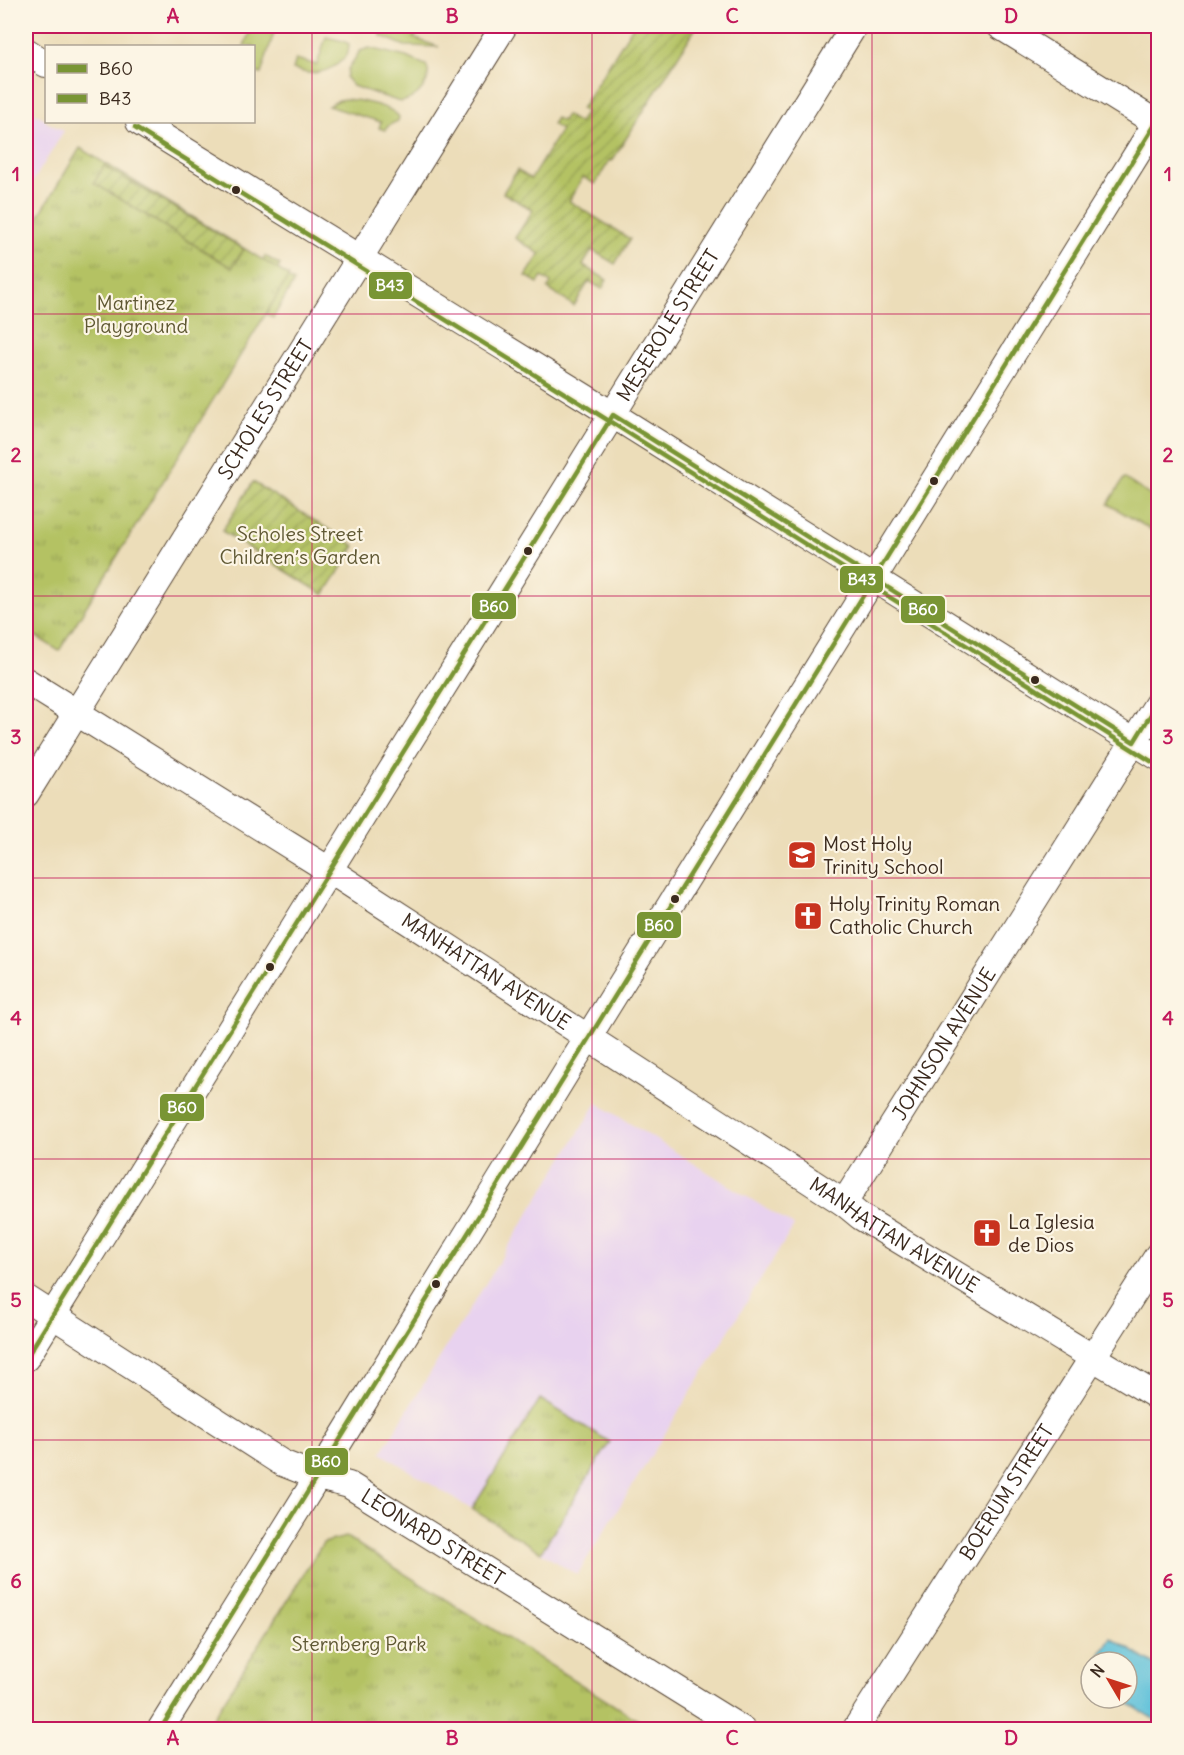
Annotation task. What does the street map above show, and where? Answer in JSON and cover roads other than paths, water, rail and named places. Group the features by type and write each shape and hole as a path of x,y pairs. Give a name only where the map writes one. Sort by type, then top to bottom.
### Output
{"street":[{"name":"SCHOLES STREET","path":"26,794 504,26"},
{"name":"MESEROLE STREET","path":"26,1358 855,26"},
{"path":"160,1730 873,577 1158,123 1000,26"},
{"path":"26,51 45,63"},
{"path":"141,123 873,577 1158,757"},
{"name":"MANHATTAN AVENUE","path":"26,681 329,870 861,1216 1158,1397"},
{"name":"JOHNSON AVENUE","path":"844,1203 1158,703"},
{"name":"BOERUM STREET","path":"855,1730 1158,1255"},
{"name":"LEONARD STREET","path":"26,1298 282,1463 349,1485 743,1730"}],"water":[{"path":"1111,1638 1130,1650 1104,1650"},
{"path":"1139,1655 1158,1667 1158,1722 1139,1710"}],"place":[{"name":"Most Holy Trinity School","path":"802,855"},
{"name":"Holy Trinity Roman Catholic Church","path":"808,916"},
{"name":"La Iglesia de Dios","path":"987,1233"}],"park label":[{"name":"Martinez Playground","path":"136,314"},
{"name":"Scholes Street Children’s Garden","path":"300,546"},
{"name":"Sternberg Park","path":"359,1644"}]}
